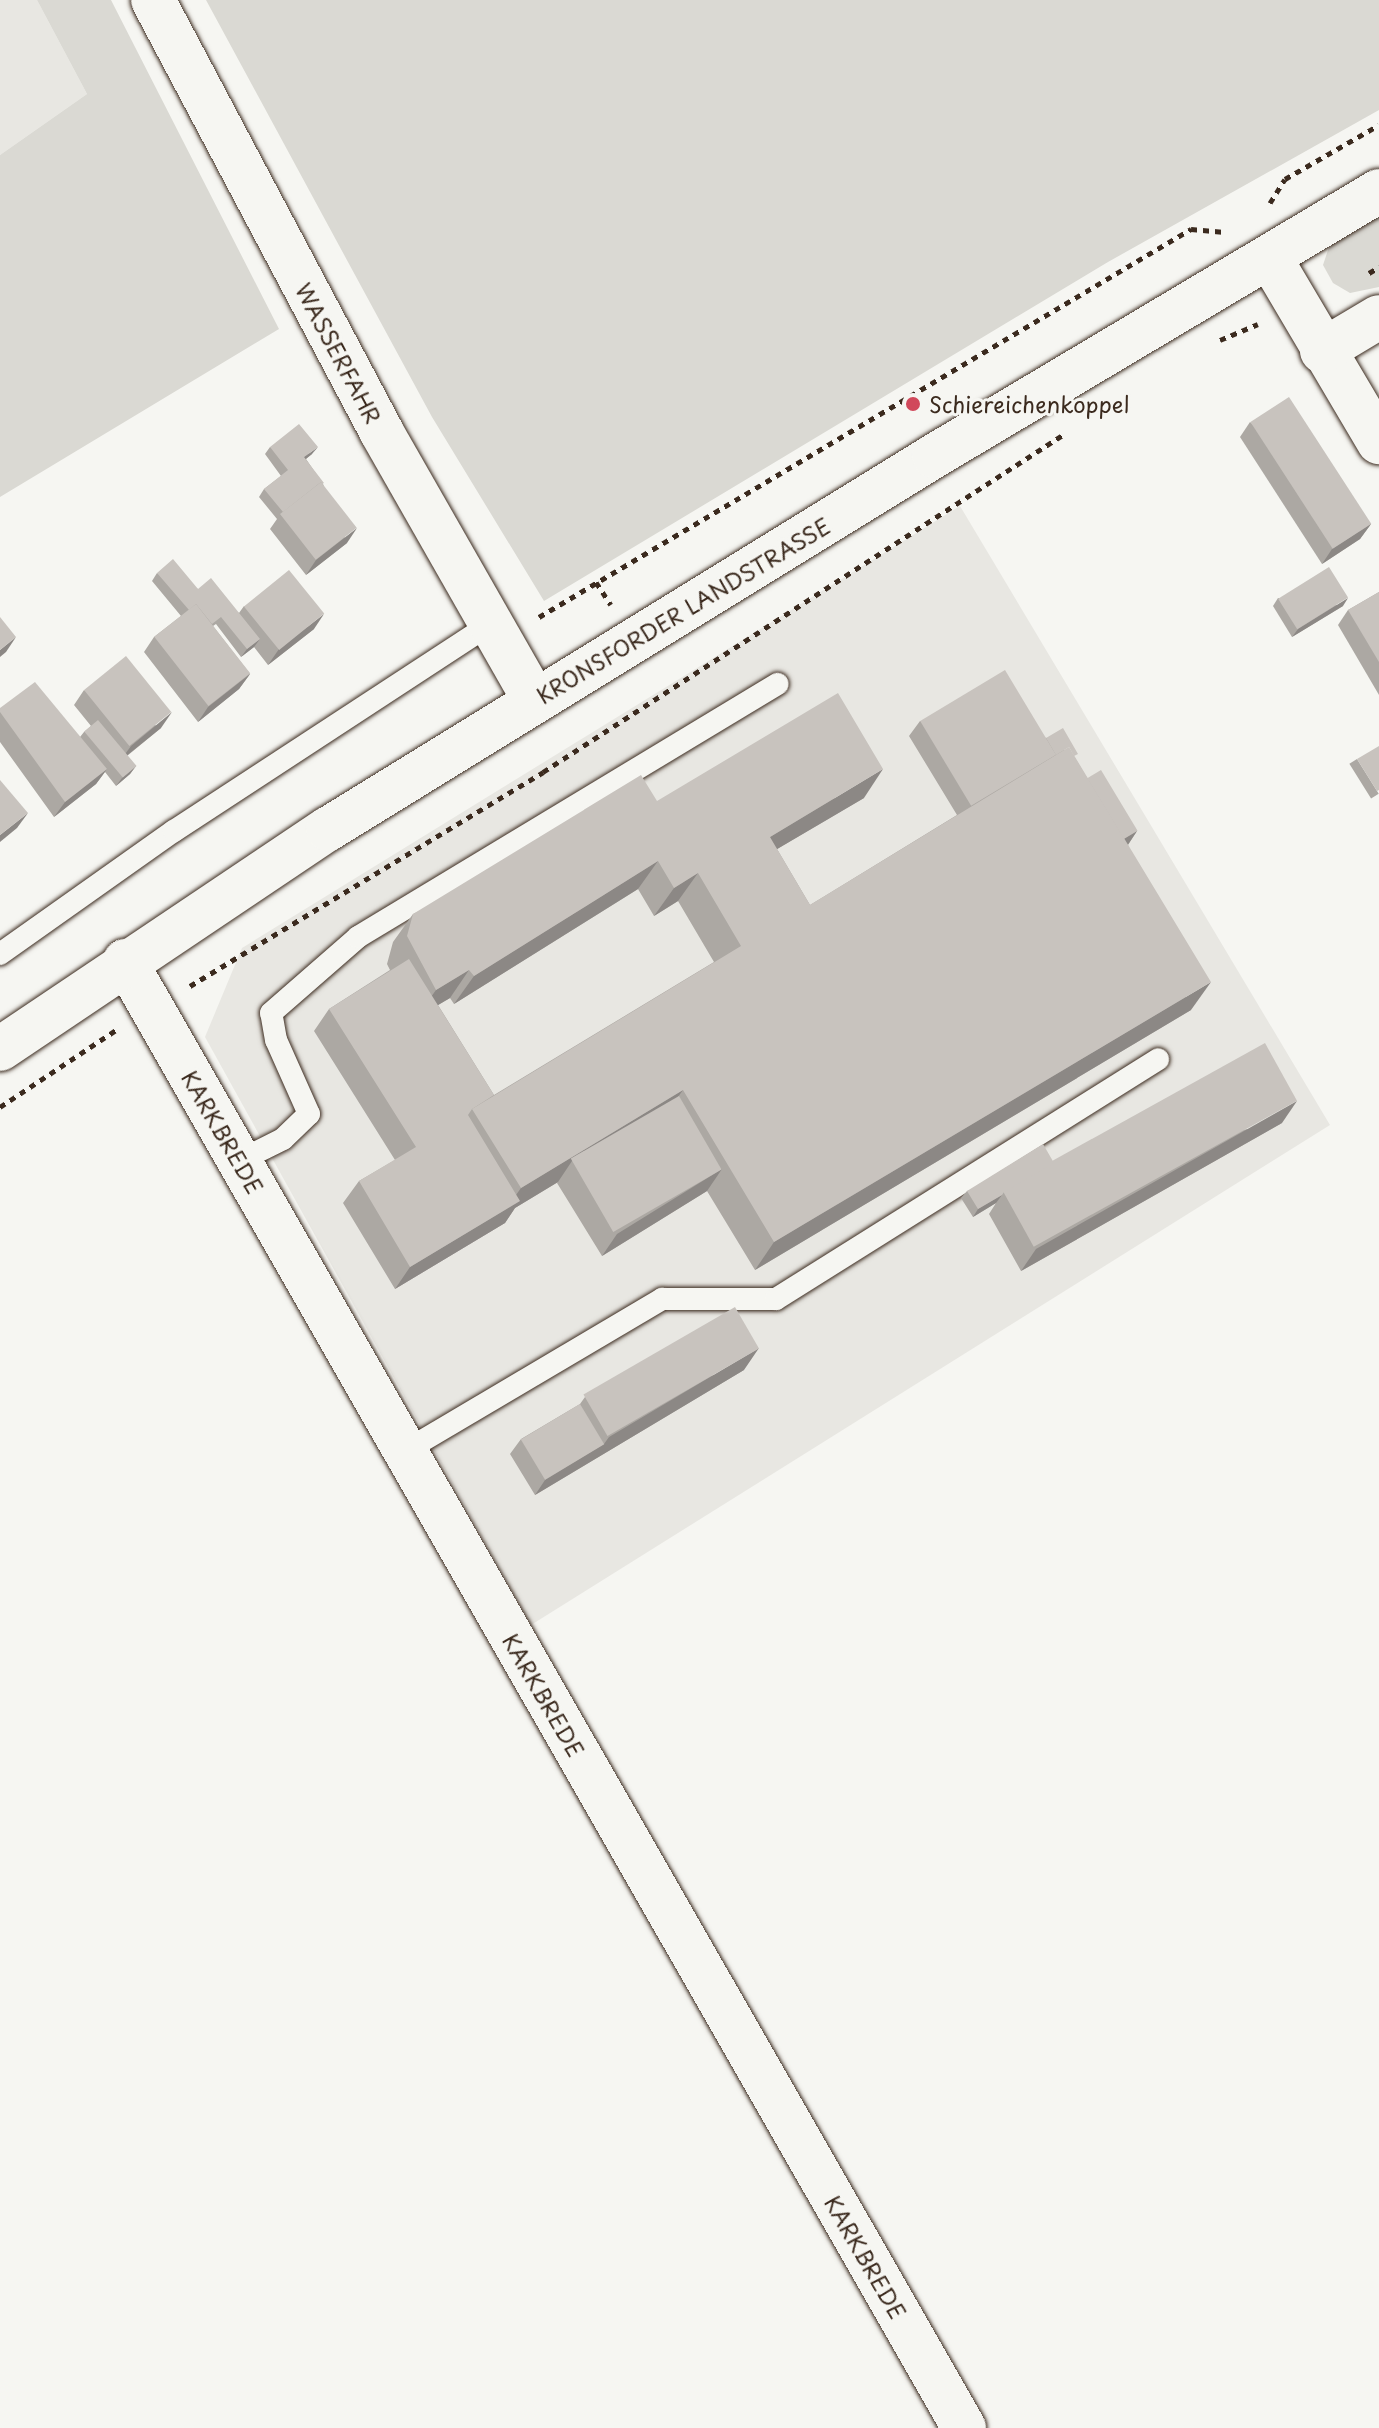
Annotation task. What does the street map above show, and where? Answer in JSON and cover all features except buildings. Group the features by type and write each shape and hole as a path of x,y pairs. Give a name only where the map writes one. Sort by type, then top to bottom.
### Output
{"street":[{"name":"WASSERFAHR","path":"153,0 508,619 535,701"},
{"name":"KRONSFORDER LANDSTRASSE","path":"0,1049 125,961 535,701 1379,191"},
{"path":"1270,258 1322,351 1379,442"},
{"path":"1322,351 1379,317"},
{"name":"KARKBREDE","path":"125,961 964,2428"}],"lane":[{"path":"0,954 174,831 508,619"},
{"path":"239,1161 283,1139 309,1114 276,1040 271,1013 358,937 778,684"},
{"path":"405,1451 662,1299 776,1299 1158,1059"}],"path":[{"path":"1258,212 1268,206 1285,179 1379,125"},
{"path":"508,619 541,618 596,582 1191,229 1225,232 1236,225"},
{"path":"1207,347 1297,308"},
{"path":"0,1107 152,1009 543,772 1066,432"}],"shaded area":[{"path":"0,0 37,0 87,94 0,155"},
{"path":"37,0 111,0 279,329 0,497 0,155 87,94"},
{"path":"206,0 1379,0 1379,110 1108,262 544,601 432,417"},
{"path":"1379,208 1379,287 1350,293 1333,283 1323,265 1328,250 1338,232"},
{"path":"960,506 1330,1125 531,1625 205,1037 242,948"}],"place":[{"name":"Schiereichenkoppel","path":"913,404"}]}
